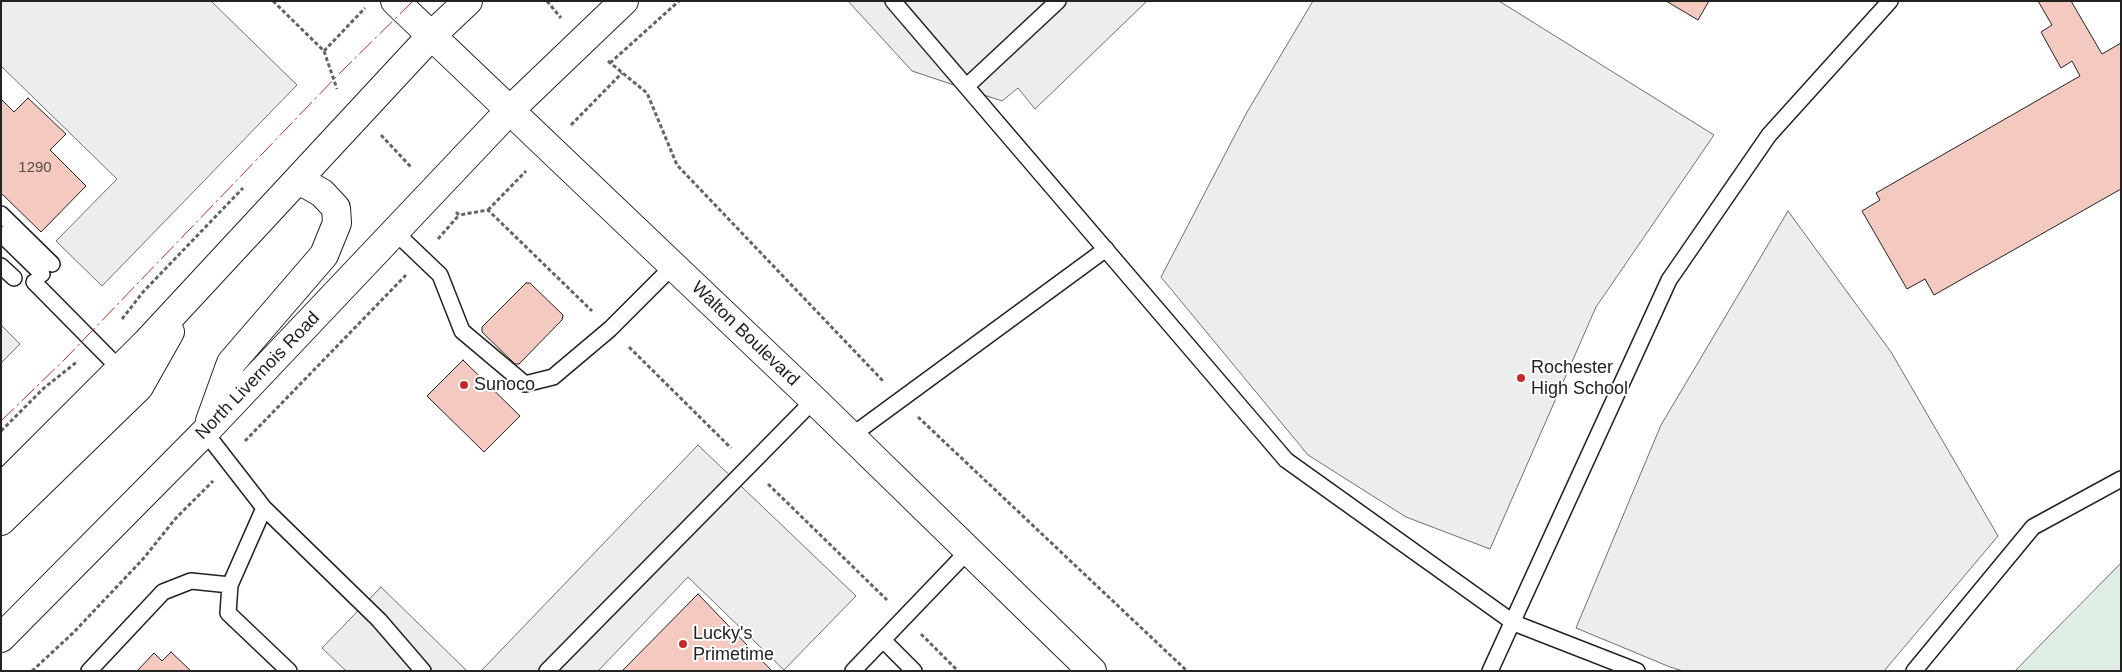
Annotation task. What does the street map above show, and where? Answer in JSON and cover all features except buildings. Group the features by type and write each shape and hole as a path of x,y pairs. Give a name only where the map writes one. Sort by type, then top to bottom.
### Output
{"main road":[{"name":"Walton Boulevard","path":"395,1 814,400 1092,671"},
{"path":"1,488 191,296 432,35 468,1"},
{"name":"North Livernois Road","path":"1,638 12,620 206,432 510,110 624,1"},
{"path":"206,432 231,363 324,255 337,223 336,208 322,193 299,180"},
{"path":"1,521 139,387 191,296"}],"lane":[{"path":"894,1 1286,460 1514,623 1637,671"},
{"path":"968,86 1058,1"},
{"path":"1490,671 1514,623 1669,280 1769,135 1890,1"},
{"path":"1,214 98,347 120,369"},
{"path":"395,232 440,275 462,331 525,384 553,377 610,329 674,266"},
{"path":"1,234 43,273"},
{"path":"851,436 1106,249"},
{"path":"1,266 14,278"},
{"path":"547,671 814,400"},
{"path":"206,432 264,508 379,620 423,671"},
{"path":"1914,671 2033,527 2121,479"},
{"path":"264,508 230,585 228,613 289,671"},
{"path":"853,671 969,550"},
{"path":"88,671 163,592 191,581 230,585"},
{"path":"883,640 914,671"}],"path":[{"path":"324,51 371,1"},
{"path":"547,1 582,41 647,93 677,165 900,400 1187,671"},
{"path":"610,63 679,1"},
{"path":"1,431 44,388 98,347 143,292 244,187"}],"green space":[{"path":"2121,563 2121,671 2015,671 2048,637"}],"shaded area":[{"path":"1,1 211,1 297,85 102,286 56,241 117,179 1,66"},
{"path":"848,1 1147,1 1035,109 1018,88 1002,101 912,71"},
{"path":"1313,1 1499,1 1714,135 1596,307 1490,549 1406,517 1308,455 1161,277 1247,112"},
{"path":"1788,211 1891,352 1998,536 1884,671 1683,671 1576,628 1661,425"},
{"path":"1,325 20,344 1,363"},
{"path":"698,445 856,596 784,670 688,577 598,671 481,671"},
{"path":"381,587 467,671 346,671 322,648"}],"power":[{"path":"1,421 65,359 338,75 413,1"}],"place":[{"name":"Rochester High School","path":"1521,378"},
{"name":"Sunoco","path":"464,385"},
{"name":"Lucky's Primetime","path":"683,644"}]}
